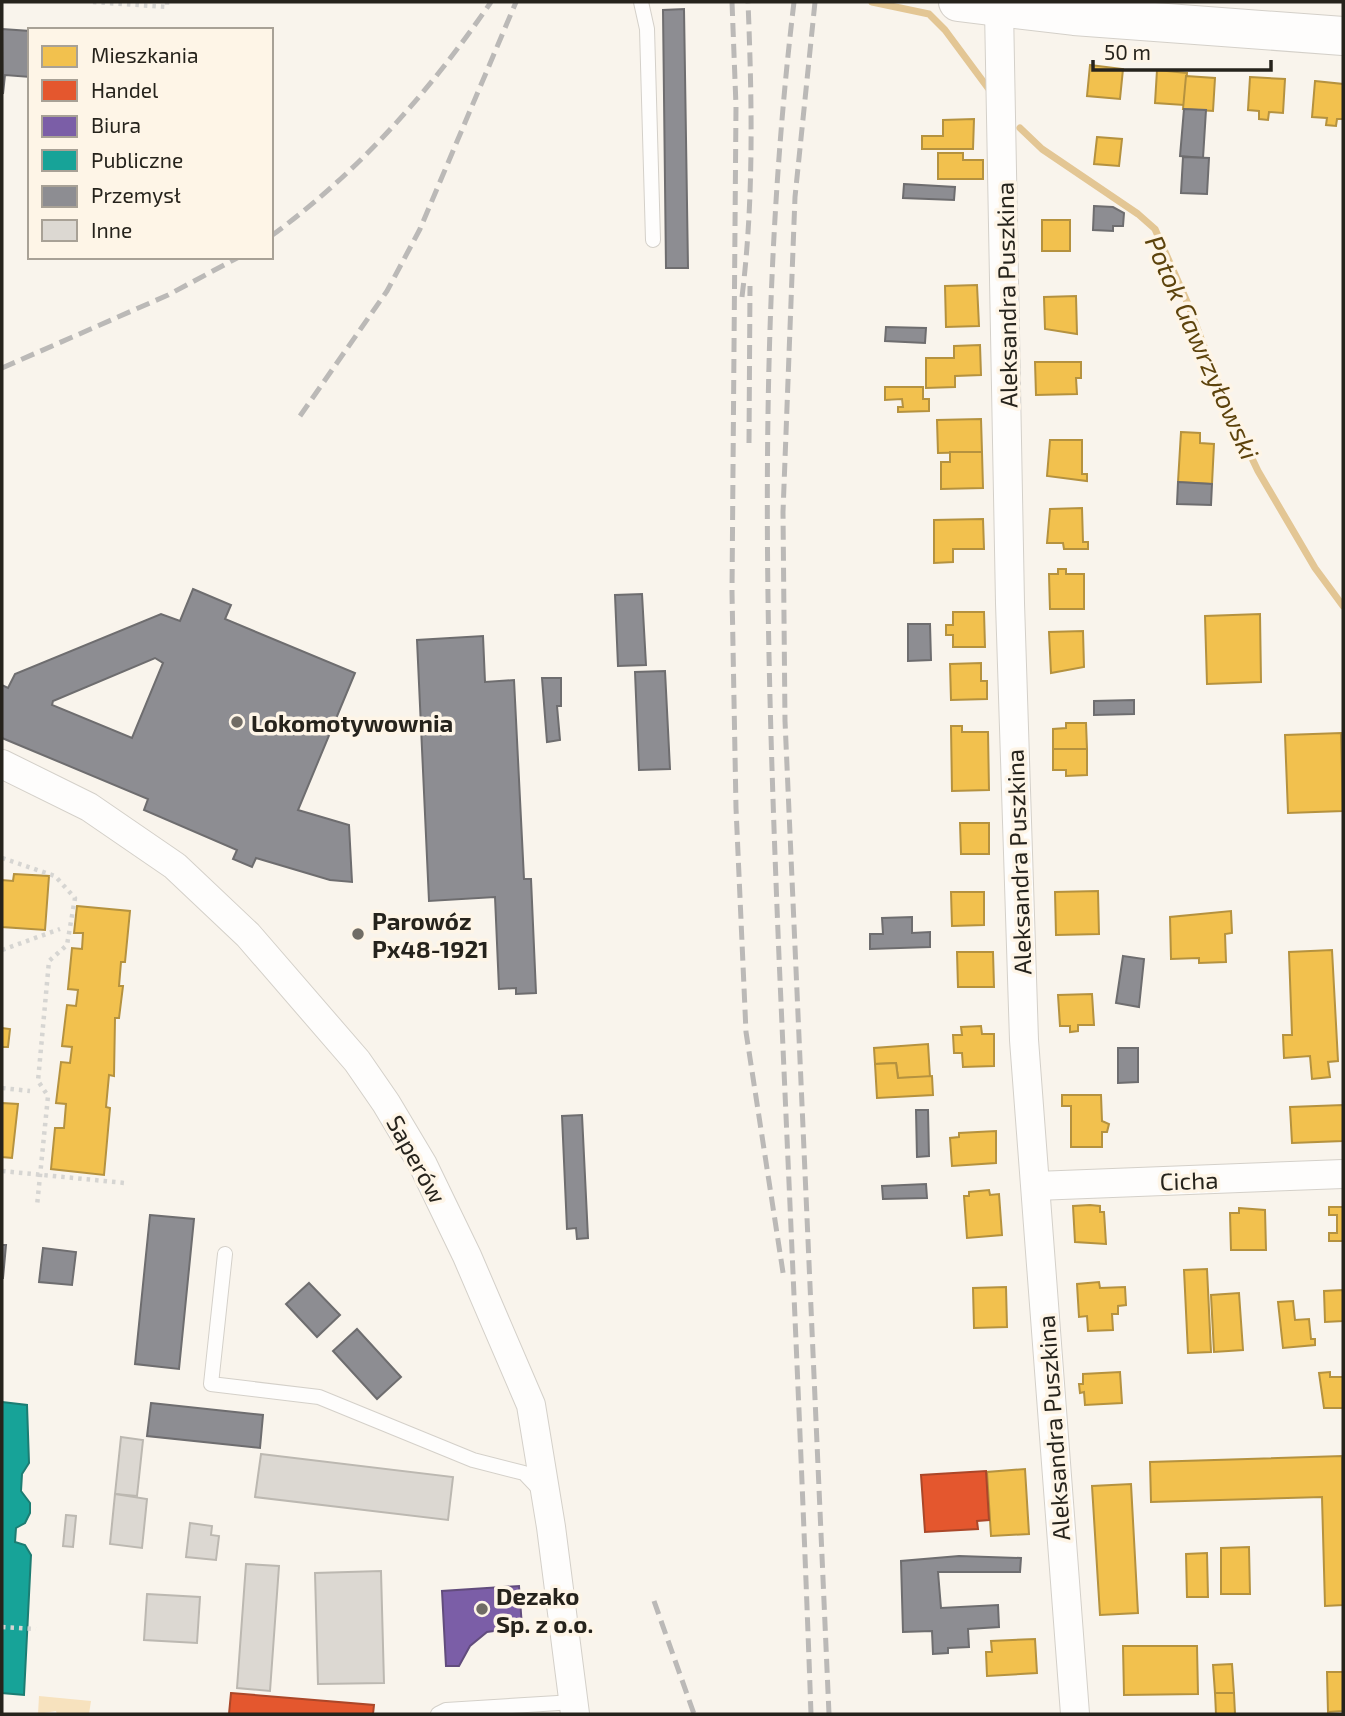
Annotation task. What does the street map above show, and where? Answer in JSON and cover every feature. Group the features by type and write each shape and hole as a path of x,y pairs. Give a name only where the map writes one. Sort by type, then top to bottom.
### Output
{"street":[{"path":"958,2 999,9 1074,9 1343,36"},
{"name":"Aleksandra Puszkina","path":"999,9 1013,725 1024,1040 1075,1714"},
{"name":"Saperów","path":"2,764 89,807 174,866 248,935 357,1061 423,1165 531,1405 574,1708"},
{"name":"Cicha","path":"1036,1186 1343,1174"}],"lane":[{"path":"641,2 647,29 653,240"},
{"path":"225,1254 211,1384 319,1397 472,1460 524,1473 545,1496"},
{"path":"438,1714 446,1710 574,1708"}],"path":[{"path":"93,2 167,7 167,2"},
{"path":"2,858 55,876 75,898 67,945 49,961 38,1081 48,1096 37,1206"},
{"path":"2,950 60,929"},
{"path":"2,1088 30,1091"},
{"path":"2,1171 125,1183"},
{"path":"2,1627 36,1629"}],"shaded area":[{"path":"39,1696 91,1701 89,1714 57,1714 56,1711 38,1714"}],"building: Mieszkania":[{"path":"1090,65 1123,69 1120,99 1087,96"},
{"path":"1157,70 1187,73 1184,105 1155,103"},
{"path":"1186,76 1215,78 1213,111 1183,109"},
{"path":"1250,77 1285,79 1283,113 1269,112 1268,120 1259,119 1259,111 1248,110"},
{"path":"1315,81 1343,84 1343,119 1337,119 1336,126 1326,125 1327,118 1312,117"},
{"path":"974,119 973,149 922,149 922,136 943,136 943,120"},
{"path":"1097,137 1122,139 1119,166 1094,164"},
{"path":"938,153 963,153 963,160 983,160 983,179 938,179"},
{"path":"1042,220 1070,220 1070,251 1042,251"},
{"path":"977,285 979,326 946,327 945,286"},
{"path":"1076,296 1077,334 1045,329 1044,297"},
{"path":"980,345 981,375 955,376 955,387 926,388 926,358 954,358 954,346"},
{"path":"1035,362 1081,362 1081,378 1076,378 1077,394 1036,395"},
{"path":"885,387 923,387 923,399 929,399 929,411 898,412 898,407 903,407 902,399 885,400"},
{"path":"981,419 982,452 938,453 937,420"},
{"path":"1181,432 1200,433 1200,443 1214,444 1212,484 1178,482"},
{"path":"1050,440 1082,440 1082,474 1087,474 1087,481 1047,476"},
{"path":"950,452 982,452 983,488 941,489 941,462 950,462"},
{"path":"1082,508 1083,542 1088,542 1088,549 1064,549 1063,543 1047,543 1050,509"},
{"path":"983,519 984,549 953,549 953,562 934,563 934,520"},
{"path":"1058,569 1066,569 1066,574 1084,574 1084,609 1050,609 1049,574 1058,574"},
{"path":"953,612 984,612 985,647 953,647 953,635 946,635 946,625 953,625"},
{"path":"1260,614 1261,682 1207,684 1205,616"},
{"path":"1083,631 1084,667 1051,673 1049,632"},
{"path":"981,663 981,681 987,681 987,699 951,700 950,664"},
{"path":"1066,723 1086,723 1087,749 1053,749 1053,729 1066,728"},
{"path":"951,726 962,726 962,732 988,732 989,790 952,791"},
{"path":"1341,733 1343,811 1288,813 1285,735"},
{"path":"1053,749 1087,749 1087,775 1066,776 1066,770 1053,770"},
{"path":"960,823 989,823 989,854 961,854"},
{"path":"14,874 49,876 45,930 2,927 2,880 13,881"},
{"path":"1098,891 1099,934 1056,935 1055,892"},
{"path":"951,892 984,892 984,925 952,926"},
{"path":"77,906 130,911 125,962 121,962 119,986 123,986 119,1018 115,1018 114,1076 109,1075 106,1107 110,1108 104,1175 51,1169 55,1128 64,1128 66,1104 56,1103 61,1062 70,1063 72,1047 62,1046 67,1005 76,1006 78,990 68,989 72,948 82,949 83,933 74,933"},
{"path":"1231,911 1232,933 1225,934 1226,962 1199,963 1199,958 1171,959 1170,917"},
{"path":"1332,950 1338,1061 1328,1062 1330,1077 1312,1079 1310,1056 1284,1058 1283,1035 1292,1035 1289,952"},
{"path":"957,952 993,952 994,987 958,987"},
{"path":"1092,994 1094,1025 1078,1025 1078,1031 1070,1032 1070,1026 1060,1026 1058,995"},
{"path":"981,1026 982,1034 994,1034 994,1066 963,1067 962,1053 954,1053 953,1035 962,1035 961,1027"},
{"path":"2,1028 10,1029 8,1047 2,1047"},
{"path":"928,1044 930,1077 898,1078 896,1063 875,1064 874,1048"},
{"path":"896,1063 898,1078 932,1076 933,1095 877,1098 875,1064"},
{"path":"1062,1095 1101,1095 1102,1121 1109,1124 1107,1132 1102,1132 1102,1147 1071,1147 1071,1106 1062,1106"},
{"path":"2,1103 18,1104 12,1158 2,1157"},
{"path":"1343,1105 1343,1141 1292,1143 1290,1107"},
{"path":"996,1131 996,1163 952,1166 950,1138 959,1137 959,1133"},
{"path":"989,1190 990,1195 999,1194 1002,1235 967,1238 964,1196 969,1196 969,1192"},
{"path":"1073,1206 1100,1206 1100,1212 1104,1212 1106,1244 1075,1242"},
{"path":"1329,1207 1343,1207 1343,1241 1329,1241 1329,1233 1337,1233 1337,1215 1329,1215"},
{"path":"1239,1208 1265,1210 1266,1250 1231,1250 1230,1213 1239,1213"},
{"path":"1207,1269 1211,1352 1188,1353 1184,1270"},
{"path":"1099,1282 1100,1288 1125,1287 1126,1305 1118,1306 1118,1314 1112,1314 1113,1330 1088,1331 1087,1316 1079,1317 1077,1284"},
{"path":"1006,1287 1007,1327 974,1328 973,1288"},
{"path":"1343,1290 1343,1321 1325,1322 1324,1291"},
{"path":"1239,1293 1243,1350 1214,1352 1211,1295"},
{"path":"1293,1301 1295,1320 1309,1319 1311,1339 1315,1339 1315,1345 1283,1348 1278,1302"},
{"path":"1120,1372 1122,1403 1085,1405 1084,1392 1080,1393 1079,1384 1083,1384 1083,1374"},
{"path":"1330,1372 1330,1377 1343,1377 1343,1408 1324,1408 1319,1373"},
{"path":"1342,1456 1343,1605 1325,1606 1322,1497 1151,1502 1150,1462"},
{"path":"1025,1469 1029,1534 991,1536 987,1472"},
{"path":"1131,1484 1138,1613 1100,1615 1092,1486"},
{"path":"1249,1547 1250,1594 1221,1594 1221,1548"},
{"path":"1207,1553 1208,1597 1187,1597 1186,1554"},
{"path":"1035,1639 1037,1673 987,1676 986,1652 992,1652 991,1641"},
{"path":"1123,1646 1197,1646 1198,1694 1124,1695"},
{"path":"1232,1664 1234,1693 1215,1693 1213,1665"},
{"path":"1327,1672 1343,1672 1343,1711 1328,1712"},
{"path":"1215,1693 1234,1693 1235,1714 1216,1714"}],"building: Handel":[{"path":"986,1471 989,1520 977,1521 978,1529 925,1532 921,1475"},
{"path":"231,1693 374,1705 373,1714 229,1714"}],"building: Biura":[{"name":"Dezako Sp. z o.o.","path":"519,1586 522,1627 487,1632 470,1646 459,1666 446,1666 442,1591"}],"building: Publiczne":[{"path":"2,1402 27,1405 29,1463 22,1474 21,1491 30,1503 30,1513 25,1523 16,1528 15,1542 25,1545 31,1555 24,1695 2,1693"}],"building: Przemysł":[{"path":"684,9 688,268 666,268 663,10"},
{"path":"2,29 28,31 28,77 5,75 3,94"},
{"path":"1184,109 1206,110 1203,158 1180,156"},
{"path":"1183,157 1209,158 1207,194 1181,193"},
{"path":"904,184 955,187 954,200 903,198"},
{"path":"1094,206 1113,207 1124,213 1123,226 1113,226 1113,231 1093,230"},
{"path":"886,327 926,328 925,343 885,341"},
{"path":"1178,482 1212,484 1211,505 1177,504"},
{"name":"Lokomotywownia","path":"193,589 231,605 225,619 355,673 298,810 349,825 352,882 330,880 256,858 252,867 233,859 237,850 144,810 148,799 2,738 2,685 8,688 15,674 161,614 180,621","holes":["155,658 163,663 132,738 52,705 53,701"]},
{"path":"642,594 646,665 618,666 615,595"},
{"path":"908,624 930,624 931,660 908,661"},
{"name":"Lokomotywownia","path":"483,636 485,682 514,680 524,879 531,879 536,993 516,994 516,988 499,989 495,897 429,901 417,640"},
{"path":"665,671 670,769 639,770 635,672"},
{"path":"542,678 561,678 561,706 557,706 560,740 547,742"},
{"path":"1134,700 1134,714 1094,715 1094,701"},
{"path":"912,917 912,933 930,932 930,947 870,949 870,934 883,934 882,918"},
{"path":"1123,956 1144,959 1139,1007 1116,1003"},
{"path":"1118,1048 1138,1048 1138,1082 1118,1083"},
{"path":"916,1110 928,1110 929,1156 917,1157"},
{"path":"582,1115 588,1238 577,1239 576,1228 567,1229 562,1116"},
{"path":"926,1184 927,1198 883,1199 882,1186"},
{"path":"150,1215 194,1219 179,1369 135,1364"},
{"path":"2,1245 6,1245 3,1278 2,1278"},
{"path":"43,1248 76,1252 72,1285 39,1282"},
{"path":"309,1283 340,1315 317,1337 286,1304"},
{"path":"357,1329 401,1377 377,1399 333,1351"},
{"path":"151,1403 263,1415 260,1448 147,1436"},
{"path":"959,1556 1021,1558 1020,1572 938,1572 941,1608 998,1605 999,1627 968,1629 969,1647 948,1648 948,1653 933,1654 932,1631 903,1632 901,1561"}],"building: Inne":[{"path":"121,1437 143,1440 137,1496 115,1494"},
{"path":"261,1454 453,1477 448,1520 255,1497"},
{"path":"115,1494 147,1499 142,1548 110,1544"},
{"path":"66,1515 76,1516 73,1547 63,1546"},
{"path":"190,1523 212,1526 211,1535 219,1536 216,1560 186,1557"},
{"path":"246,1564 279,1566 270,1691 237,1688"},
{"path":"381,1571 384,1683 318,1684 315,1573"},
{"path":"147,1594 200,1597 197,1643 144,1640"}],"waterway":[{"name":"Potok Gawrzyłowski","path":"872,2 929,14 945,30 988,88"},
{"name":"Potok Gawrzyłowski","path":"1020,128 1042,149 1138,214 1155,229 1188,304 1225,402 1258,471 1315,568 1343,606"}],"railway":[{"path":"273,234 334,185 391,128 443,67 491,2"},
{"path":"300,416 387,291 420,229 516,2"},
{"path":"732,2 736,106 732,592 736,808 746,1032 784,1279"},
{"path":"742,297 749,223 751,150 748,2"},
{"path":"794,2 774,240 769,359 768,598 774,838 811,1714"},
{"path":"815,2 795,197 783,512 785,721 829,1714"},
{"path":"2,368 168,295 235,259"},
{"path":"749,443 750,286"},
{"path":"654,1601 694,1714"}],"place":[{"name":"Lokomotywownia","path":"237,722"},
{"name":"Parowóz Px48-1921","path":"358,934"},
{"name":"Dezako Sp. z o.o.","path":"482,1609"}]}
